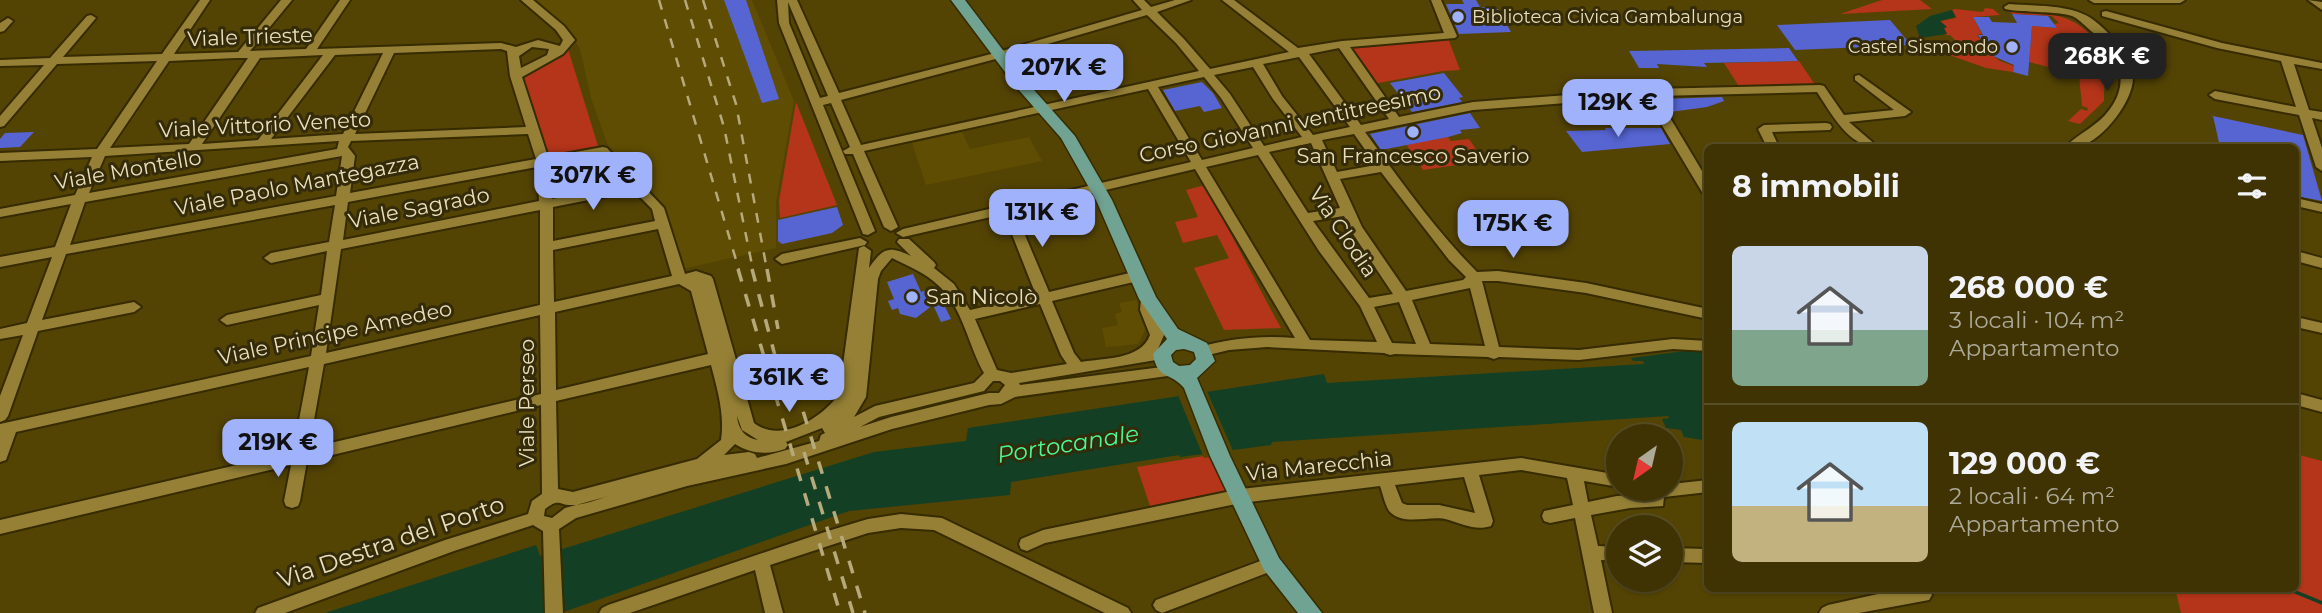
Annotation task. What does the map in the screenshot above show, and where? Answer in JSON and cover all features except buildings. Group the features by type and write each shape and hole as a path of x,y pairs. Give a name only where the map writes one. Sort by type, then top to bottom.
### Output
{"main road":[{"path":"959,0 1041,109 1067,136 1097,187 1271,564 1311,613"},
{"path":"1148,299 1172,334 1185,342 1198,345 1204,351 1206,361 1179,367"},
{"path":"1179,367 1185,342"}],"street":[{"path":"0,456 3,424 33,326 80,198 100,153 205,0"},
{"path":"240,56 287,0"},
{"path":"309,54 345,0"},
{"path":"526,0 560,28 569,40 567,45 553,55 517,67 521,46 537,44 555,47 553,55"},
{"path":"782,0 784,23 837,153 864,241 876,256 890,254 919,266 938,278"},
{"path":"792,0 833,99 899,234 958,299 993,375 1010,386 1179,367"},
{"name":"Via Clodia","path":"1138,0 1208,73 1263,150 1324,248 1366,304 1383,346"},
{"path":"816,103 999,55 1186,0"},
{"path":"1227,0 1299,52 1454,257 1474,277 1494,354"},
{"path":"837,153 1299,52 1342,44 1451,36 1436,0"},
{"path":"2093,0 2180,0"},
{"path":"2093,0 2105,11 2221,46 2322,66"},
{"path":"2313,0 2322,6"},
{"path":"2026,8 2055,1 2075,15 2096,24 2124,62 2126,87 2120,104 2074,144"},
{"path":"2096,24 2105,11 2142,1"},
{"path":"2009,7 2075,15"},
{"path":"0,123 91,18"},
{"path":"1342,44 1395,120"},
{"name":"Viale Trieste","path":"0,64 501,46 512,49 517,67"},
{"path":"292,501 318,357 349,156 342,147 389,52"},
{"path":"261,144 330,54"},
{"path":"193,148 255,56"},
{"path":"2286,58 2321,163"},
{"path":"1255,61 1313,138 1335,176 1356,229 1403,297 1426,351"},
{"name":"Viale Perseo","path":"517,67 532,130 543,161 547,247 550,497"},
{"path":"1841,120 1905,111 1858,78"},
{"path":"1152,86 1306,345"},
{"name":"Corso Giovanni ventitreesimo","path":"864,241 879,227 899,234 1010,206 1313,138 1473,106 1649,93 1820,88 1841,120"},
{"path":"1649,93 1704,183"},
{"path":"2215,95 2322,116"},
{"path":"1841,120 1869,144"},
{"path":"1771,144 1764,130 1826,127"},
{"name":"Viale Vittorio Veneto","path":"0,157 261,144 347,136 371,138 532,130"},
{"name":"Viale Montello","path":"0,213 346,151"},
{"name":"Viale Paolo Mantegazza","path":"0,262 603,151 635,187"},
{"path":"1335,176 1385,167"},
{"path":"635,187 658,208 680,279 696,288 716,358 731,427 736,438 747,445 763,447 783,444 831,427 849,412 859,397 871,279 874,269 890,254 899,234"},
{"name":"Viale Sagrado","path":"271,258 635,187"},
{"path":"2299,203 2322,208"},
{"path":"1010,206 1010,216 1044,298 1068,355 1077,367"},
{"path":"1307,218 1349,211"},
{"path":"547,247 661,224"},
{"path":"782,259 864,241"},
{"path":"680,279 696,276 706,279 747,426 757,436 771,438 828,418 842,404 846,395 864,241"},
{"path":"2299,257 2322,263"},
{"path":"871,279 892,264 903,262 919,266"},
{"path":"965,316 1138,276"},
{"path":"1366,304 1467,284 1474,277 1498,276 1586,288 1704,313"},
{"name":"Viale Principe Amedeo","path":"3,424 680,279"},
{"path":"228,320 327,298"},
{"path":"1141,356 1153,346 1157,335 1147,310 1148,299"},
{"path":"0,334 134,307"},
{"path":"2299,323 2322,328"},
{"path":"1204,351 1226,344 1258,342 1383,346 1494,354 1579,355 1674,344 1704,346"},
{"path":"786,455 818,442 865,416 886,409 984,393 1002,399 1010,386 1077,367 1141,356 1179,367"},
{"path":"0,527 716,358"},
{"path":"984,393 984,379 993,375"},
{"path":"786,455 984,393"},
{"path":"859,397 874,408 886,409"},
{"path":"2299,400 2322,406"},
{"path":"692,466 707,460 722,449 731,437 731,427"},
{"name":"Via Destra del Porto","path":"264,613 451,545 543,522 561,522 571,506 692,466 786,455"},
{"name":"Via Destra del Porto","path":"571,506 786,455"},
{"name":"Via Marecchia","path":"1011,558 1026,545 1044,537 1241,496 1470,472 1521,464 1606,478"},
{"path":"1386,481 1395,507 1405,512 1439,512 1455,514 1468,520 1485,521 1470,472"},
{"path":"1574,472 1602,606"},
{"path":"1684,489 1704,486"},
{"name":"Via Destra del Porto","path":"543,522 538,506 550,497 564,495 571,506"},
{"path":"1550,516 1583,512 1619,501"},
{"path":"608,613 828,538 868,526 901,521 936,523 1122,613"},
{"path":"543,522 552,548 554,613"},
{"path":"1590,552 1606,553"},
{"path":"1683,555 1704,556"},
{"path":"761,561 774,613"},
{"path":"1162,605 1271,564"},
{"path":"1828,613 1878,601 1923,595"}],"shaded area":[{"path":"532,0 752,0 794,101 776,202 776,248 682,269 660,205 611,154 591,98 580,49 564,25"},
{"path":"1882,0 1920,0 1932,9 1840,14"},
{"path":"1985,8 1993,9 2000,15 1973,17 1982,34 1977,35 1982,42 1991,43 1991,50 1988,52 2000,61 2014,66 2013,72 1986,68 1949,55 1952,51 1948,49 1949,42 1956,41 1950,35 1943,35 1947,34 1944,28 1947,27 1940,21 1956,18 1952,10 1955,9 1983,12"},
{"path":"2010,11 2046,14 2068,20 2088,32 2105,55 2110,71 2104,75 2104,101 2080,124 2068,121 2081,109 2087,111 2088,108 2082,106 2079,75 2029,62 2032,26 2056,28 2054,24 2059,23 2052,16 2012,14"},
{"path":"1448,38 1460,70 1373,84 1347,45"},
{"path":"568,49 599,149 546,158 520,77 528,69"},
{"path":"1799,61 1816,86 1740,88 1724,63"},
{"path":"796,102 837,205 780,218 779,201"},
{"path":"962,132 970,149 1029,137 1042,161 926,185 912,143"},
{"path":"1448,137 1451,141 1469,139 1484,161 1423,170 1406,144"},
{"path":"1205,185 1281,328 1224,330 1194,268 1229,258 1217,235 1183,243 1175,222 1198,217 1186,190"},
{"path":"1136,300 1148,325 1138,344 1106,347 1102,328 1118,325 1115,314 1122,312 1119,303"},
{"path":"1210,455 1229,495 1152,512 1137,467"},
{"path":"2299,455 2322,461 2322,613 2181,613 2176,592 2299,592"}],"water":[{"path":"1952,10 1956,17 1940,21 1947,27 1944,28 1947,34 1920,38 1916,26 1930,16"},
{"name":"Portocanale","path":"1685,351 1704,352 1704,440 1684,437 1684,424 1664,424 1662,419 1669,418 1668,416 1272,442 1271,445 1179,455 1011,482 1010,495 849,511 561,613 325,613 536,545 540,556 874,452 966,441 968,428 1324,374 1327,383 1644,364 1643,361 1633,361 1631,358"}],"pier":[{"path":"1206,389 1234,453 1204,458 1177,393"}],"waterway":[{"path":"2296,592 2322,603"}],"railway":[{"path":"659,0 739,270"},
{"path":"685,0 724,127 753,270"},
{"path":"703,0 736,104 767,270"},
{"path":"738,269 840,613"},
{"path":"752,269 782,382"},
{"path":"767,269 778,329"},
{"path":"788,362 865,613"},
{"path":"804,452 853,613"}],"place":[{"name":"Biblioteca Civica Gambalunga","path":"1458,17"},
{"name":"Castel Sismondo","path":"2012,47"},
{"name":"San Francesco Saverio","path":"1413,132"},
{"name":"San Nicolò","path":"912,297"}]}
